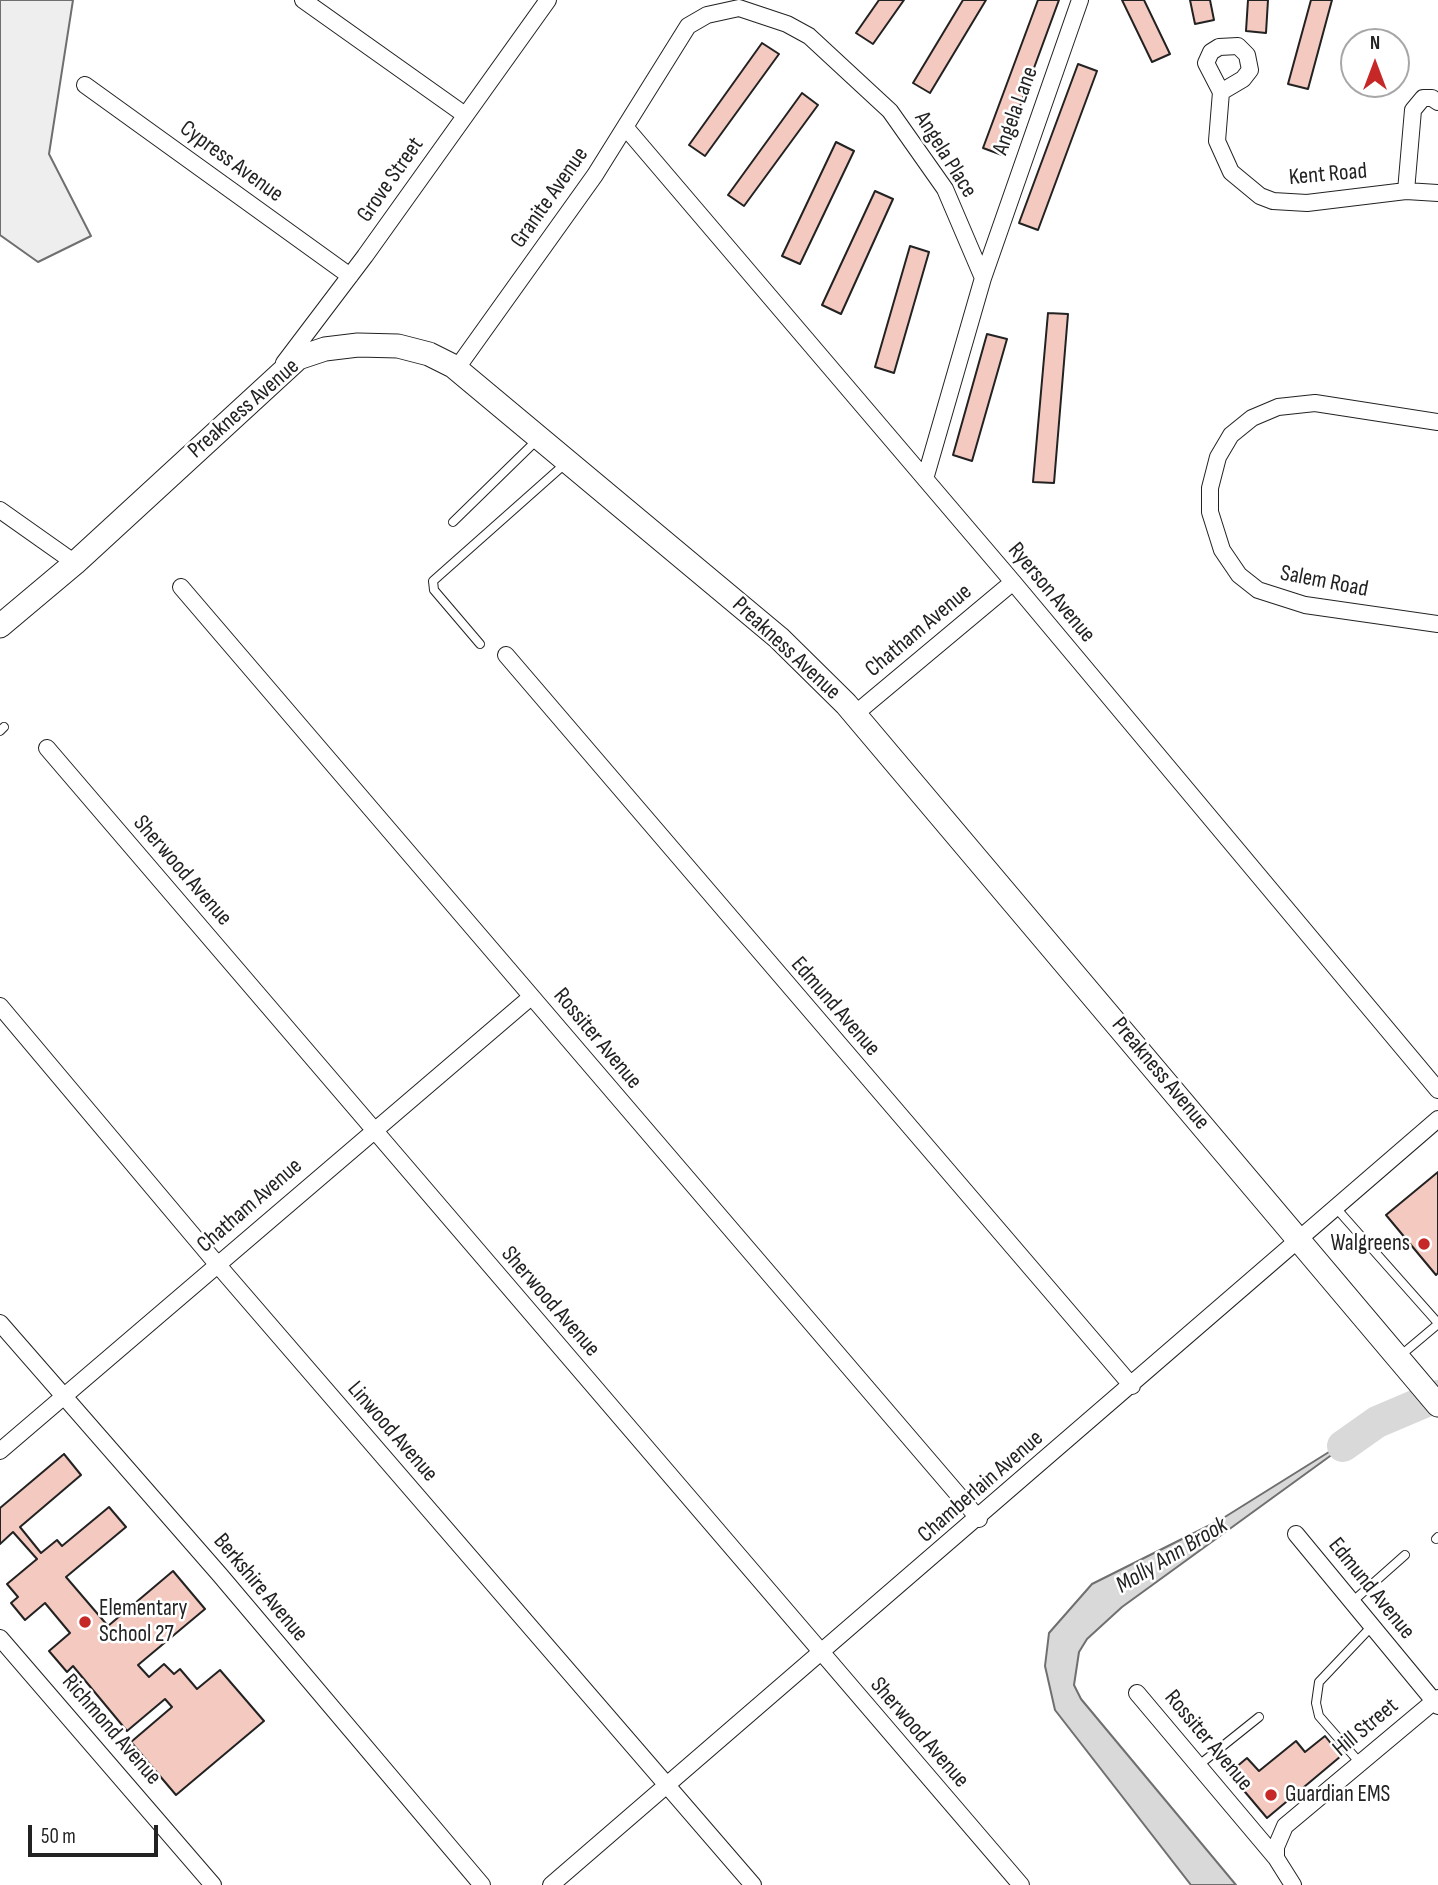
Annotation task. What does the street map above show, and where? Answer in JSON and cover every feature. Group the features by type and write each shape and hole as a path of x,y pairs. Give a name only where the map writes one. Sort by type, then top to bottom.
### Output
{"main road":[{"name":"Preakness Avenue","path":"0,626 75,563 298,358 325,349 358,345 398,346 429,354 457,369 779,638 855,715 1400,1356 1438,1405"}],"street":[{"path":"303,0 465,115"},
{"name":"Grove Street","path":"267,385 350,276 548,0"},
{"name":"Angela Lane","path":"983,278 1080,0"},
{"name":"Angela Place","path":"672,48 688,26 707,15 738,8 787,24 809,36 890,111 945,189 983,278"},
{"name":"Granite Avenue","path":"457,369 626,128 672,48"},
{"name":"Cypress Avenue","path":"85,85 350,276"},
{"name":"Kent Road","path":"1221,92 1217,141 1231,172 1260,196 1273,201 1307,204 1406,191 1438,193"},
{"path":"1406,191 1413,110 1423,99 1432,98 1438,102"},
{"name":"Ryerson Avenue","path":"626,128 1013,582 1438,1090"},
{"path":"925,479 983,278"},
{"name":"Salem Road","path":"1438,422 1315,403 1278,407 1252,418 1231,435 1218,457 1210,488 1210,512 1222,550 1239,575 1258,590 1305,605 1438,624"},
{"path":"0,510 75,563"},
{"name":"Chatham Avenue","path":"855,715 1013,582"},
{"name":"Rossiter Avenue","path":"181,587 979,1519"},
{"name":"Edmund Avenue","path":"506,655 1132,1385"},
{"name":"Sherwood Avenue","path":"47,748 1021,1885"},
{"name":"Chatham Avenue","path":"0,1451 531,996"},
{"name":"Linwood Avenue","path":"0,1006 217,1265 753,1885"},
{"name":"Chamberlain Avenue","path":"551,1885 979,1519 1438,1119"},
{"name":"Berkshire Avenue","path":"0,1323 220,1576 482,1885"},
{"name":"Edmund Avenue","path":"1296,1534 1437,1702"},
{"name":"Richmond Avenue","path":"0,1638 213,1885"},
{"name":"Rossiter Avenue","path":"1137,1693 1276,1857 1293,1885"},
{"name":"Hill Street","path":"1276,1857 1276,1847 1285,1826 1437,1702"}],"lane":[{"path":"453,522 539,438"},
{"path":"480,645 434,590 433,581 568,461"},
{"path":"1336,1208 1438,1324 1400,1356"},
{"path":"1352,1602 1405,1555"},
{"path":"1360,1763 1319,1716 1316,1703 1319,1682 1372,1626"},
{"path":"1199,1765 1259,1717"}],"shaded area":[{"path":"0,0 73,0 49,154 91,236 38,262 0,235"}],"water":[{"path":"1377,1422 1122,1607 1087,1639 1079,1652 1074,1685 1081,1699 1236,1885 1191,1885 1055,1710 1045,1666 1049,1633 1092,1584 1220,1520"}],"building":[{"path":"879,0 904,0 873,44 856,33"},
{"path":"963,0 986,0 930,93 913,83"},
{"path":"1038,0 1059,0 1002,155 983,148"},
{"path":"1122,0 1144,0 1170,54 1152,62"},
{"path":"1190,0 1210,0 1214,20 1195,24"},
{"path":"1248,0 1268,0 1266,33 1246,31"},
{"path":"1311,0 1332,0 1308,89 1288,84"},
{"path":"762,43 779,54 705,156 689,145"},
{"path":"1078,64 1097,71 1038,230 1019,223"},
{"path":"802,93 818,105 744,206 728,195"},
{"path":"836,142 854,151 800,264 782,256"},
{"path":"875,191 893,199 841,314 822,305"},
{"path":"910,246 929,252 894,373 875,367"},
{"path":"1048,313 1068,314 1054,483 1033,482"},
{"path":"987,334 1007,339 972,461 953,455"},
{"name":"Walgreens","path":"1438,1172 1438,1273 1436,1275 1386,1215"},
{"path":"64,1454 81,1475 20,1527 41,1553 57,1540 62,1546 109,1507 126,1527 66,1577 108,1626 173,1571 205,1609 138,1665 149,1677 164,1664 174,1674 180,1669 197,1689 220,1670 264,1721 176,1795 131,1742 172,1707 165,1699 127,1731 73,1666 67,1672 49,1651 70,1633 45,1603 25,1620 11,1603 18,1597 7,1584 37,1559 13,1532 0,1544 0,1508"},
{"name":"Guardian EMS","path":"1325,1736 1341,1756 1267,1818 1229,1773 1247,1758 1259,1771 1296,1741 1305,1752"}],"waterway":[{"name":"Molly Ann Brook","path":"1343,1446 1377,1422 1438,1396"}],"place":[{"name":"Walgreens","path":"1424,1244"},
{"name":"Elementary School 27","path":"85,1622"},
{"name":"Guardian EMS","path":"1271,1795"}]}
